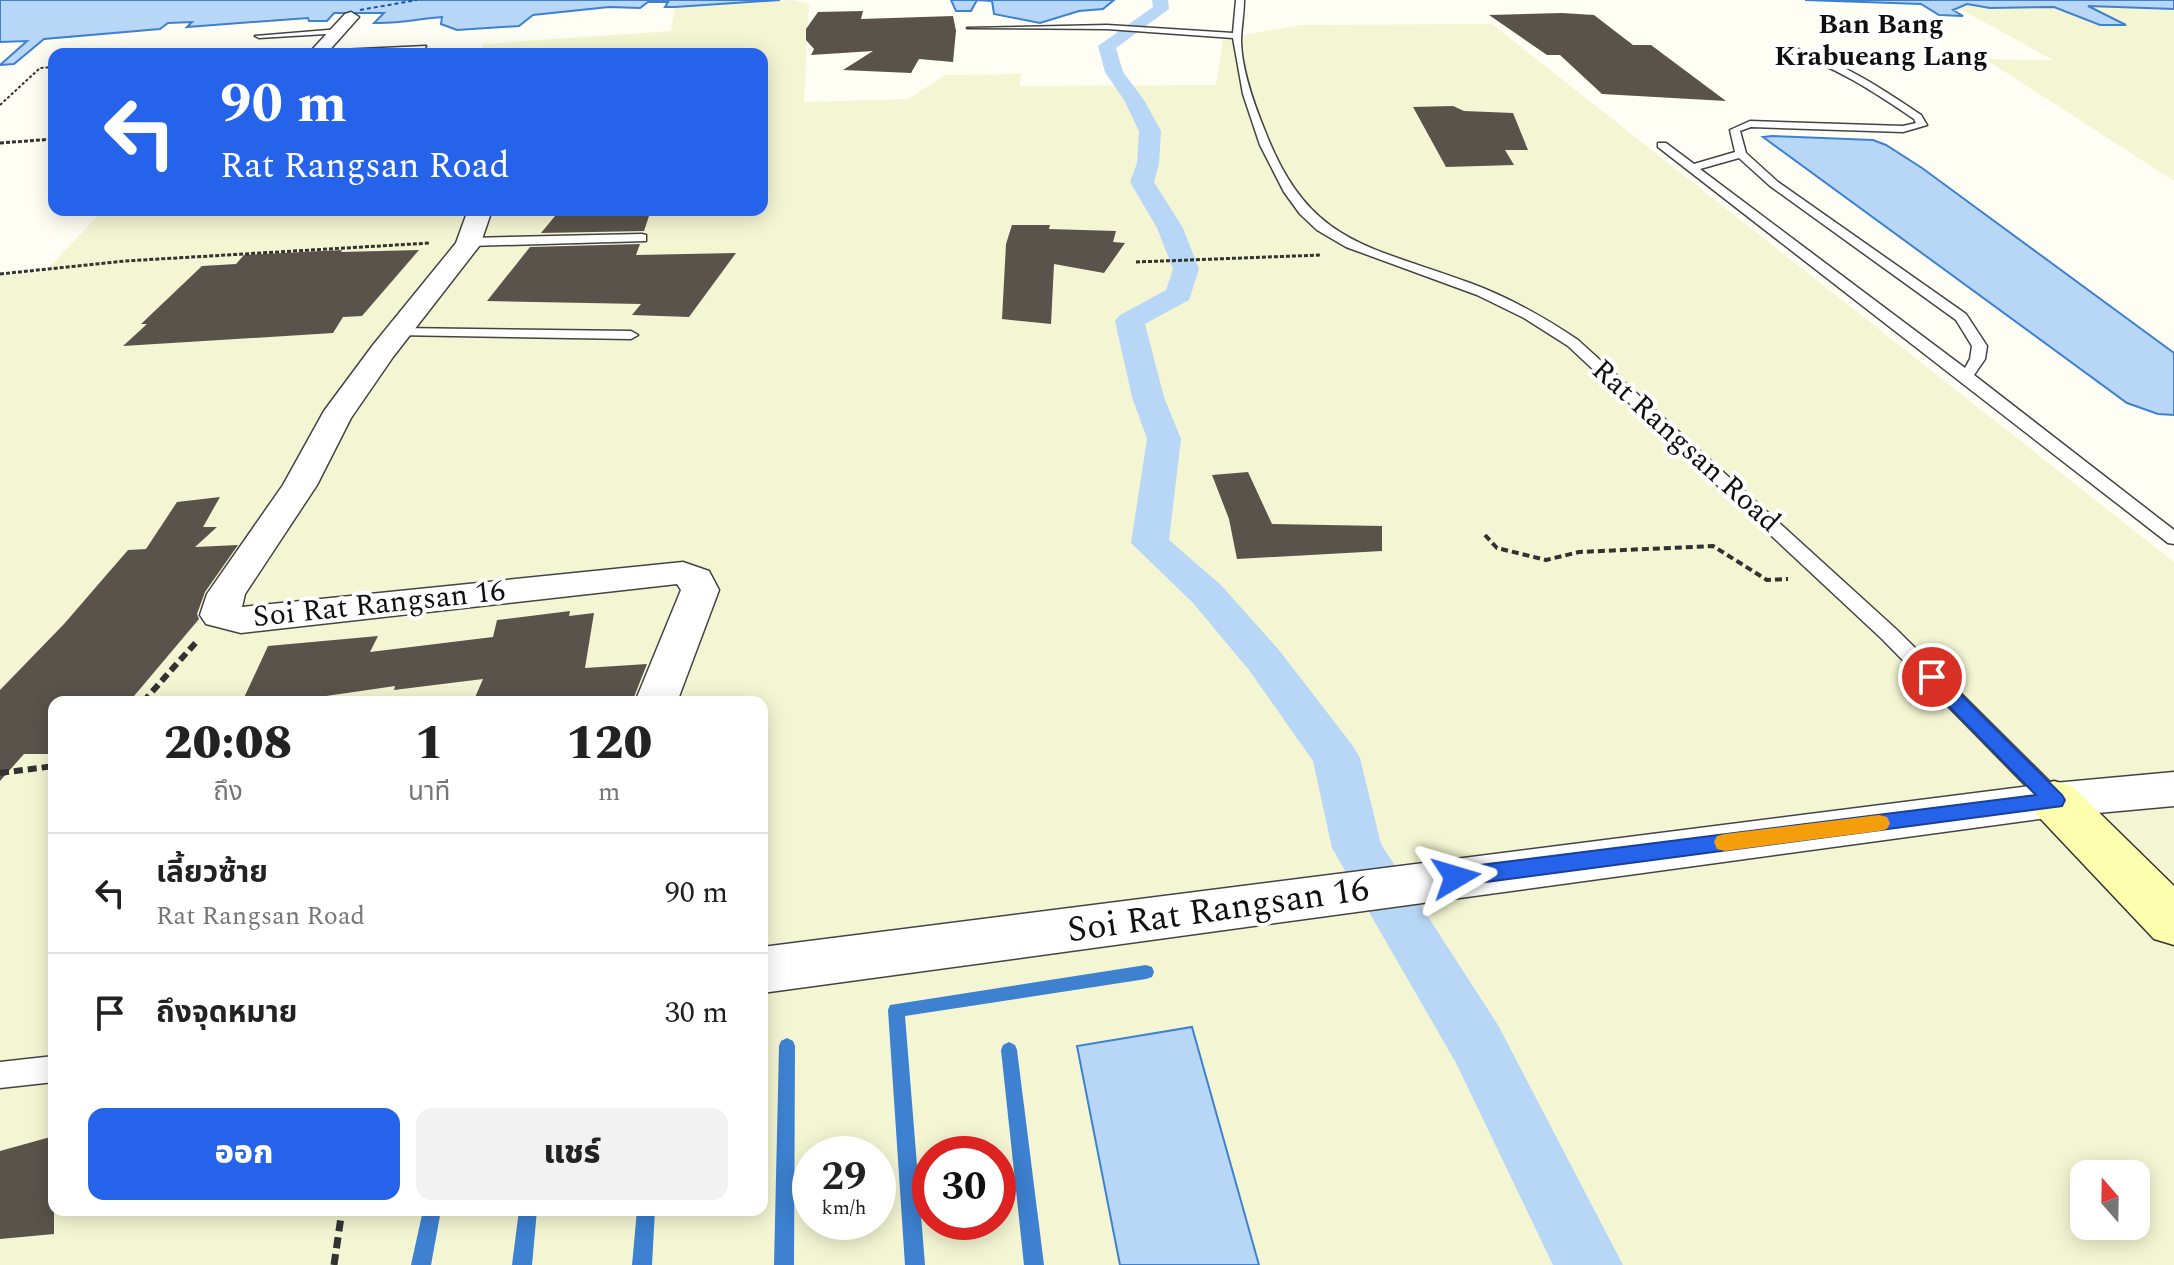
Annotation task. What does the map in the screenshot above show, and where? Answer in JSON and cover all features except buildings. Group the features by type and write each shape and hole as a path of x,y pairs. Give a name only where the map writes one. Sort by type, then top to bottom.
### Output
{"street":[{"path":"323,48 346,24"},
{"name":"Soi Rat Rangsan 16","path":"478,216 468,243 335,418 300,485 226,594 220,615 241,620 660,573 683,573 696,579 700,590 658,696"},
{"name":"Soi Rat Rangsan 16","path":"768,969 2054,800 2174,789"},
{"name":"Rat Rangsan Road","path":"2054,800 2174,922"}],"lane":[{"name":"Rat Rangsan Road","path":"1240,0 1238,36 1242,71 1257,125 1291,194 1317,224 1366,251 1481,291 1535,317 1573,343 1889,634 2054,800"},
{"path":"259,36 346,24"},
{"path":"971,28 1120,28 1238,36"},
{"path":"1789,49 1821,59 1866,83 1918,117 1922,125 1903,129 1750,124 1735,130 1741,154 1774,184 1961,317 1978,336 1981,352 1977,364 1966,376"},
{"path":"1662,145 2174,539"},
{"path":"1691,168 1741,154"},
{"path":"468,243 642,238"},
{"path":"400,332 631,335"},
{"path":"0,1075 48,1070"}],"path":[{"path":"0,105 40,68 48,67"},
{"path":"0,143 48,139"},
{"path":"0,274 140,260 468,243"},
{"path":"1136,262 1289,259 1366,251"},
{"path":"1485,535 1497,548 1546,560 1579,552 1713,546 1767,580 1829,578"},
{"path":"148,696 220,615"},
{"path":"0,773 48,767"},
{"path":"334,1265 341,1216"}],"green space":[{"path":"792,0 809,4 804,102 908,99 945,75 1022,74 1019,86 1216,85 1223,39 1300,25 1492,24 2174,562 2174,1265 0,1265 0,276 45,272 97,216 768,216 768,48 482,48 484,44 671,31 675,7"},
{"path":"1967,4 1990,8 2054,7 2100,25 2124,24 2086,6 2174,9 2174,181 1985,59 2053,60 1958,8"}],"water":[{"path":"0,0 780,0 675,7 665,7 668,2 648,2 640,8 609,7 533,15 519,26 457,30 441,24 442,17 374,23 384,13 334,13 327,21 309,21 308,18 187,27 192,22 168,23 160,29 44,39 14,64 0,65 27,41 0,42"},
{"path":"951,0 977,0 971,11 956,11"},
{"path":"977,0 1114,0 1103,9 1079,11 1040,23 994,14 992,1"},
{"path":"1805,0 2174,0 2174,9 2088,6 2126,25 2100,25 2054,7 1990,8 1967,4 1953,10 1963,16 1939,15 1921,4"},
{"path":"1763,137 1873,140 1922,168 2174,353 2174,415 2158,414 2127,403"},
{"path":"1192,1027 1259,1265 1120,1265 1077,1046"}],"waterway":[{"path":"1160,0 1161,9 1107,46 1114,72 1134,100 1150,131 1148,163 1142,182 1170,228 1186,269 1179,294 1130,321 1148,397 1164,439 1150,543 1207,594 1264,660 1336,758 1357,848 1477,1044 1589,1265"},
{"path":"915,1265 896,1010 1146,972"},
{"path":"784,1265 787,1046"},
{"path":"1009,1050 1034,1265"},
{"path":"421,1265 431,1216"},
{"path":"522,1265 527,1216"},
{"path":"642,1265 646,1216"}],"ferry route":[{"path":"360,10 417,0"}],"slow traffic":[{"path":"1725,842 1879,823"}],"district":[{"name":"Ban Bang Krabueang Lang","path":"1881,40"}],"route":[{"path":"1456,877 2054,800 1932,677"}]}
